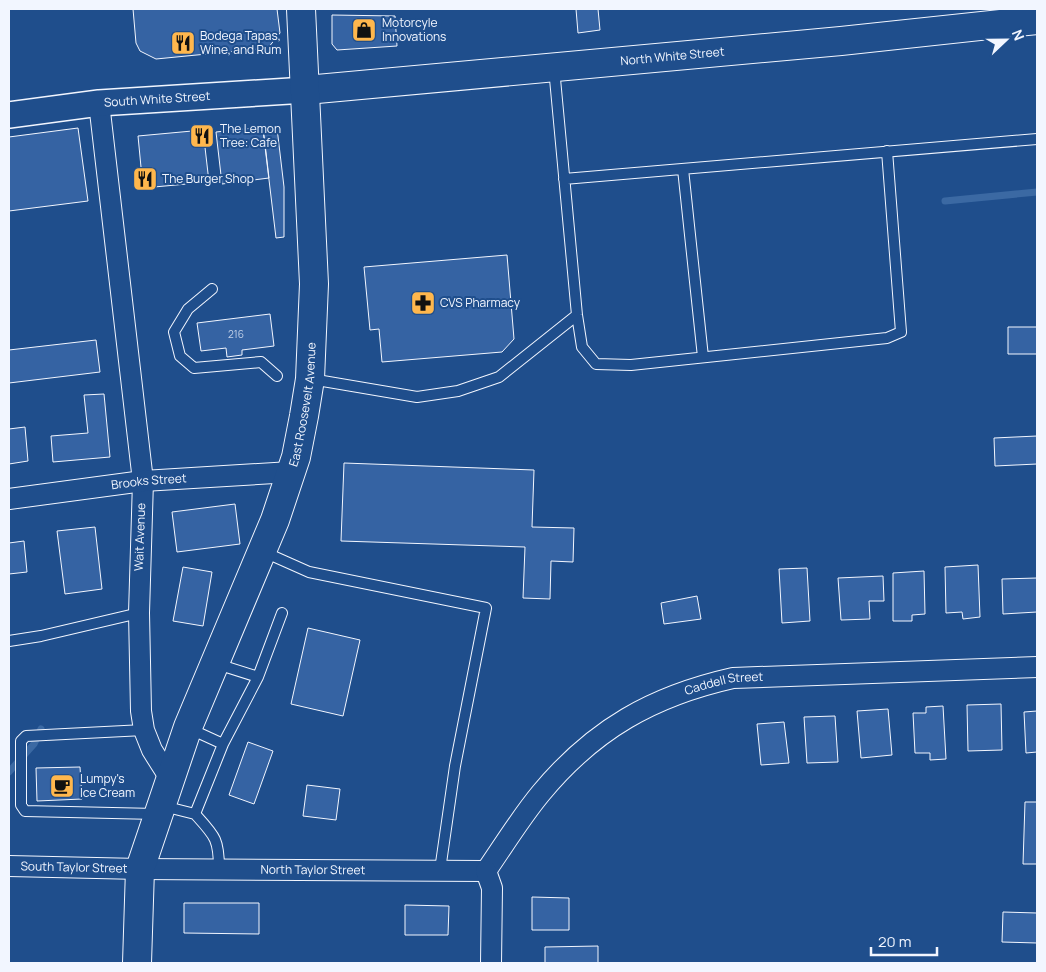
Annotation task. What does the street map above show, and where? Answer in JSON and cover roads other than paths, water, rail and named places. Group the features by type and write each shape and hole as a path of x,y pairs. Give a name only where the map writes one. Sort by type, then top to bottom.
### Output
{"main road":[{"name":"East Roosevelt Avenue","path":"170,778 188,728 263,551 291,472 296,457 310,378 314,278 301,9"},
{"name":"North White Street","path":"306,90 1037,20"},
{"path":"137,963 140,869 170,778"}],"street":[{"name":"South White Street","path":"9,115 99,103 306,90"},
{"name":"Wait Avenue","path":"99,103 142,481 139,612 141,711 144,730 152,750 170,778"},
{"name":"Brooks Street","path":"9,499 142,481 291,472"},
{"name":"Caddell Street","path":"486,871 541,793 582,750 618,722 694,687 733,678 1037,667"},
{"name":"South Taylor Street","path":"9,866 140,869"},
{"name":"North Taylor Street","path":"140,869 486,871"},
{"path":"486,871 492,888 491,963"}],"lane":[{"path":"554,66 577,314 582,347 596,364 631,365 887,338 901,332 887,152"},
{"path":"564,179 1037,139"},
{"path":"683,169 703,357"},
{"path":"212,289 188,309 174,332 180,356 194,368 261,362 278,376"},
{"path":"310,378 417,397 458,392 499,376 577,314"},
{"path":"263,551 308,572 486,608 455,766 440,870"},
{"path":"9,641 41,636 139,612"},
{"path":"195,814 223,744 258,677 282,613"},
{"path":"216,663 258,677"},
{"path":"188,728 223,744"},
{"path":"144,730 26,736 21,741 21,805 24,811 159,810 195,814 210,830 219,844 219,869"}],"waterway":[{"path":"945,201 1037,192"},
{"path":"9,772 34,744 41,729"}],"place":[{"name":"Motorcyle Innovations","path":"364,30"},
{"name":"Bodega Tapas, Wine, and Rum","path":"183,43"},
{"name":"The Lemon Tree: Cafe","path":"202,136"},
{"name":"The Burger Shop","path":"145,179"},
{"name":"CVS Pharmacy","path":"423,303"},
{"name":"Lumpy's Ice Cream","path":"62,786"}]}
